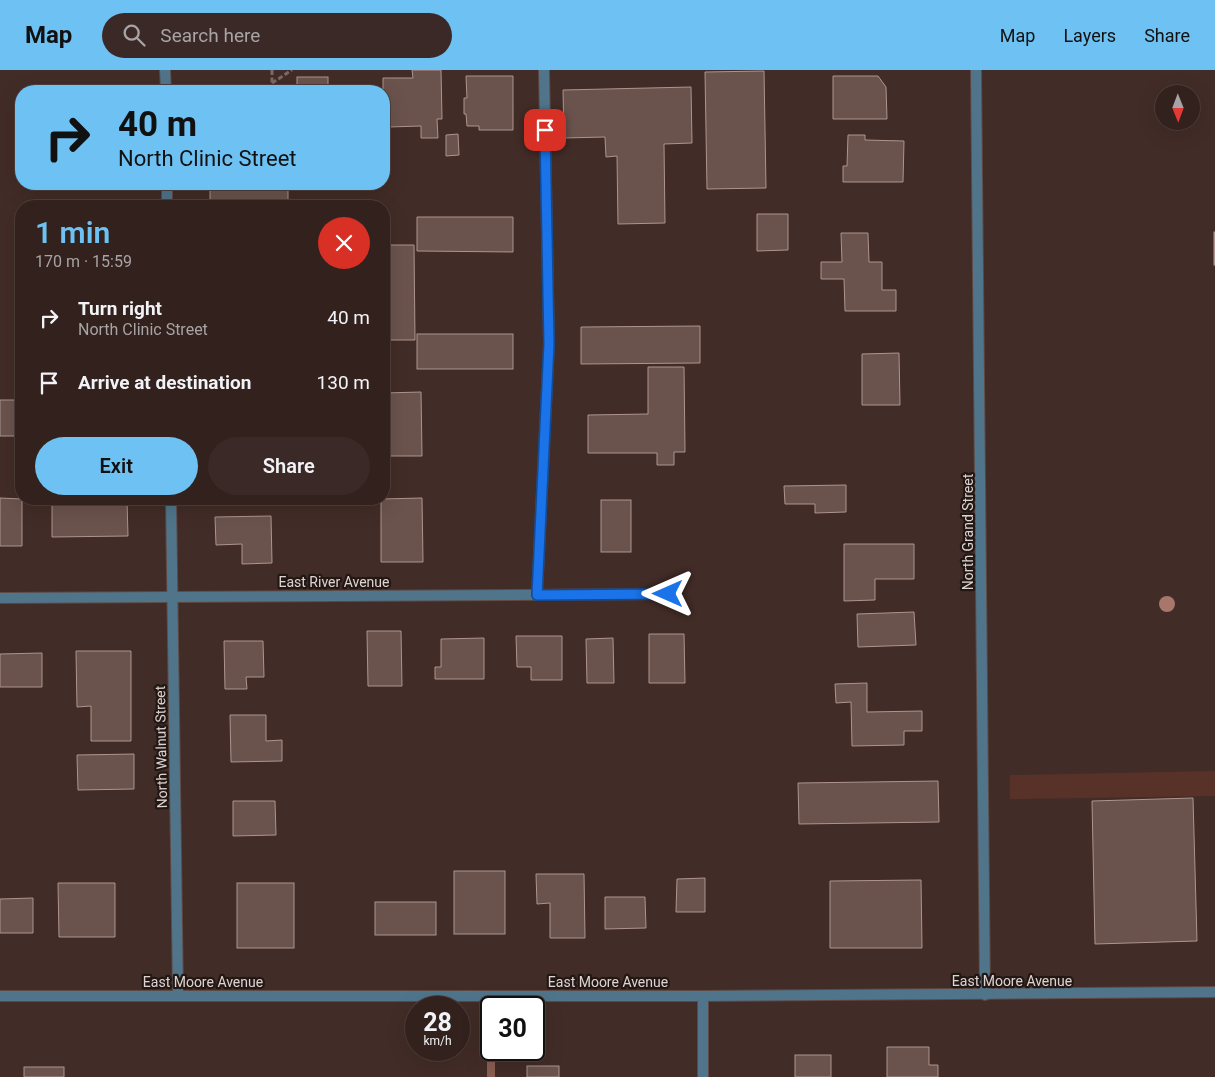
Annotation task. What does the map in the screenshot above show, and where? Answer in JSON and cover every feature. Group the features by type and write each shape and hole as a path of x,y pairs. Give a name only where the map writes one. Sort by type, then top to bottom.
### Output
{"street":[{"path":"165,70 166,85"},
{"path":"537,595 549,344 544,70"},
{"name":"North Grand Street","path":"976,70 985,995"},
{"name":"North Walnut Street","path":"171,505 178,995"},
{"name":"East River Avenue","path":"0,598 668,594"},
{"name":"East Moore Avenue","path":"0,996 703,996 1215,992"},
{"path":"703,996 703,1077"}],"path":[{"path":"272,70 272,83"},
{"path":"272,83 292,70"}],"shaded area":[{"path":"1215,771 1215,796 1010,799 1010,775"}],"building":[{"path":"412,70 441,70 442,119 437,119 438,138 421,138 421,126 390,127 390,85 383,85 383,78 413,78"},
{"path":"764,71 766,188 707,189 705,72"},
{"path":"466,76 513,76 513,130 479,130 479,126 467,126 466,114 464,114 464,98 467,98"},
{"path":"833,76 878,76 886,87 887,119 833,119"},
{"path":"297,77 328,77 328,85 297,85"},
{"path":"691,87 692,143 664,144 665,223 618,224 617,156 606,157 605,137 564,138 563,90"},
{"path":"458,134 459,155 446,156 446,135"},
{"path":"848,135 865,135 865,140 904,141 903,182 843,182 843,166 847,166"},
{"path":"210,190 288,190 288,200 210,200"},
{"path":"757,214 788,214 788,250 757,251"},
{"path":"417,217 513,217 513,252 417,251"},
{"path":"1215,232 1215,265 1214,265"},
{"path":"841,233 868,233 869,262 882,262 882,290 896,290 896,311 845,311 844,279 821,279 821,262 842,262"},
{"path":"390,245 414,245 415,340 390,340"},
{"path":"700,326 700,363 581,364 581,327"},
{"path":"417,334 513,334 513,369 417,369"},
{"path":"899,353 900,405 862,405 862,354"},
{"path":"648,367 684,367 685,452 674,452 674,465 657,465 657,453 588,453 588,415 648,414"},
{"path":"421,392 422,456 390,456 390,393"},
{"path":"0,400 15,400 15,436 0,436"},
{"path":"846,485 846,512 815,513 815,504 785,504 784,486"},
{"path":"0,498 15,499 15,505 22,505 22,546 0,546"},
{"path":"422,498 423,562 381,562 381,505 390,505 390,499"},
{"path":"601,500 631,500 631,552 601,552"},
{"path":"52,505 127,505 128,536 52,537"},
{"path":"271,516 272,563 242,564 242,544 216,545 215,517"},
{"path":"844,544 914,544 914,579 875,579 875,600 844,601"},
{"path":"914,612 916,645 858,647 857,614"},
{"path":"367,631 401,631 402,686 368,686"},
{"path":"649,634 684,634 685,683 649,683"},
{"path":"516,636 562,636 562,680 531,680 531,667 517,667"},
{"path":"484,638 484,679 435,679 435,667 441,667 441,639"},
{"path":"613,638 614,683 587,683 586,639"},
{"path":"224,641 263,641 264,677 246,677 247,689 225,689"},
{"path":"76,651 131,651 131,741 91,741 91,706 77,707"},
{"path":"42,653 42,687 0,687 0,654"},
{"path":"867,683 867,712 922,711 922,731 904,731 904,745 852,746 851,702 836,703 835,684"},
{"path":"230,715 266,715 266,741 282,740 282,761 231,762"},
{"path":"134,754 134,789 78,790 77,755"},
{"path":"938,781 939,822 799,824 798,783"},
{"path":"1193,798 1197,941 1095,944 1092,801"},
{"path":"233,801 275,801 276,835 233,836"},
{"path":"454,871 505,871 505,934 454,934"},
{"path":"536,874 584,874 585,938 550,938 550,903 537,904"},
{"path":"705,878 705,912 676,912 677,879"},
{"path":"921,880 922,948 830,948 830,881"},
{"path":"58,883 115,883 115,937 59,937"},
{"path":"237,883 294,883 294,948 237,948"},
{"path":"605,897 645,897 646,928 605,929"},
{"path":"33,898 33,933 0,933 0,899"},
{"path":"375,902 436,902 436,935 375,935"},
{"path":"887,1047 929,1047 929,1065 938,1065 938,1077 887,1077"},
{"path":"795,1055 831,1055 831,1077 795,1077"},
{"path":"527,1066 559,1066 559,1077 527,1077"},
{"path":"24,1067 64,1067 64,1077 24,1077"}],"waterway":[{"path":"491,1061 491,1077"}],"route":[{"path":"545,130 549,344 537,595 668,594"}]}
